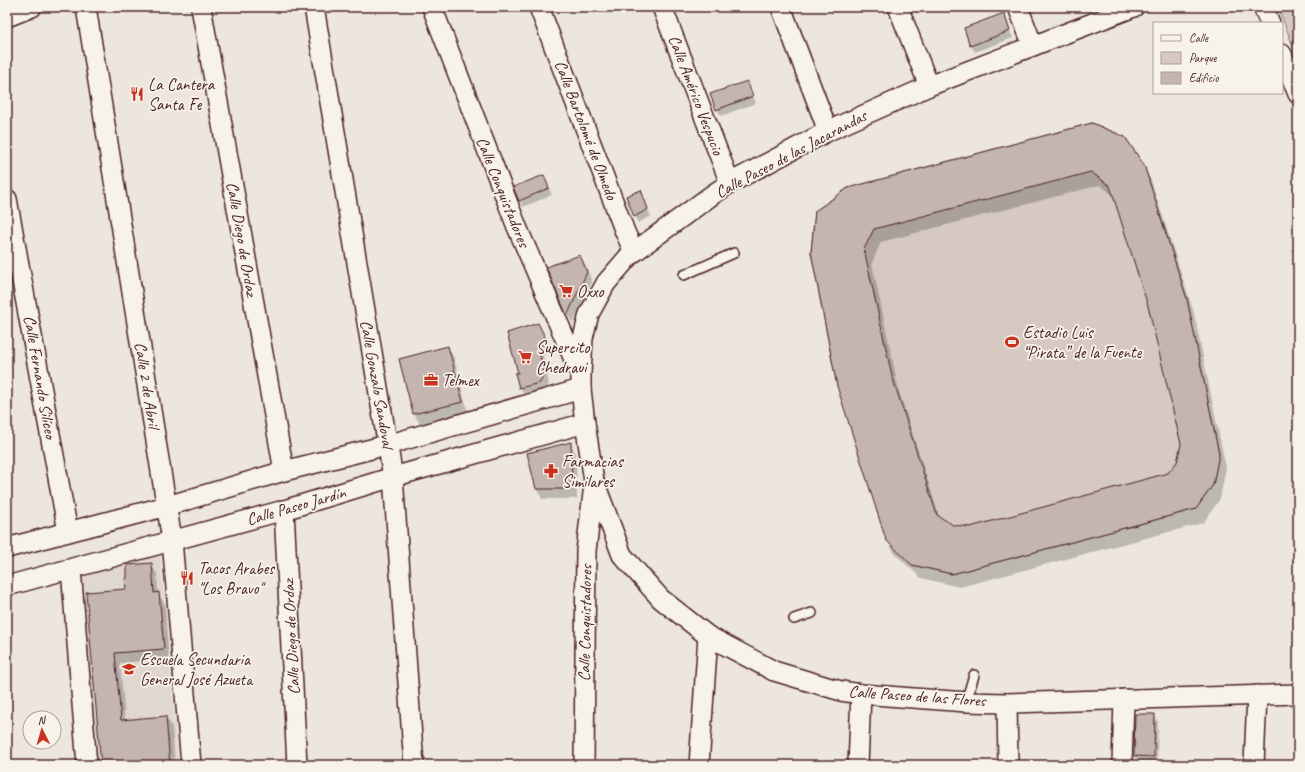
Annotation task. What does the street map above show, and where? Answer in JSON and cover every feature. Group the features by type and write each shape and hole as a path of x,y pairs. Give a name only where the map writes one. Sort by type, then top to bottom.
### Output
{"street":[{"path":"7,17 32,7"},
{"name":"Calle 2 de Abril","path":"86,7 172,540 191,765"},
{"name":"Calle Diego de Ordaz","path":"201,7 284,471"},
{"name":"Calle Gonzalo Sandoval","path":"314,7 393,478 414,765"},
{"name":"Calle Conquistadores","path":"432,7 517,227 581,382"},
{"name":"Calle Bartolomé de Olmedo","path":"539,7 622,225 634,252"},
{"name":"Calle Américo Vespucio","path":"662,7 730,183"},
{"path":"781,7 828,130"},
{"path":"898,7 928,86"},
{"path":"1018,7 1033,46"},
{"name":"Calle Paseo de las Jacarandas","path":"585,423 581,382 583,338 589,314 606,283 630,255 730,183 828,130 928,86 1133,7"},
{"path":"1264,7 1270,22"},
{"path":"1283,56 1298,94"},
{"name":"Calle Fernando Silíceo","path":"7,199 68,532"},
{"name":"Calle Paseo Jardín","path":"7,548 167,506 284,471 387,445 581,382"},
{"name":"Calle Paseo Jardín","path":"7,586 284,510 585,423"},
{"name":"Calle Paseo de las Flores","path":"585,423 594,481 622,555 661,599 708,636 774,671 841,691 861,694 966,702 1298,694"},
{"name":"Calle Conquistadores","path":"584,765 586,551 594,481"},
{"name":"Calle Diego de Ordaz","path":"284,510 297,765"},
{"path":"71,569 87,765"},
{"path":"699,765 708,636"},
{"path":"858,765 861,694"},
{"path":"1254,765 1257,695"},
{"path":"1122,765 1124,699"},
{"path":"1008,702 1008,765"}],"lane":[{"path":"684,275 734,252"},
{"path":"794,619 812,613"},
{"path":"966,702 974,675"}],"shaded area":[{"name":"Escuela Secundaria General José Azueta","path":"160,551 178,765 96,765 80,573"}],"green space":[{"path":"1278,7 1298,7 1298,59"},
{"name":"Estadio Luis “Pirata” de la Fuente","path":"1092,123 1125,137 1144,165 1187,299 1219,454 1213,485 1196,509 952,574 912,565 837,386 811,252 815,211 848,188"}],"building":[{"path":"1004,13 1010,31 970,46 964,28"},
{"path":"747,81 753,96 716,110 710,94"},
{"path":"1092,123 1125,137 1144,165 1187,299 1219,454 1213,485 1196,509 952,574 912,565 886,540 837,386 811,252 815,211 848,188","holes":["1091,172 1110,186 1148,306 1181,444 1177,462 1168,473 970,527 953,525 937,515 892,376 864,249 874,229"]},
{"path":"544,175 549,188 519,201 513,187"},
{"path":"641,190 648,209 634,217 626,196"},
{"name":"Oxxo","path":"580,255 587,272 567,316 546,267"},
{"name":"Supercito Chedraui","path":"538,323 548,343 538,345 544,374 540,383 519,388 515,373 518,373 507,333"},
{"name":"Telmex","path":"448,346 463,402 413,414 399,359"},
{"name":"Farmacias Similares","path":"571,442 572,489 536,489 527,453"},
{"path":"152,563 154,593 159,592 164,649 115,653 121,720 166,716 170,765 101,765 86,592 126,589 125,578 127,578 127,565"},
{"path":"1135,714 1155,714 1154,757 1134,756"}],"place":[{"name":"La Cantera Santa Fe","path":"137,94"},
{"name":"Oxxo","path":"566,291"},
{"name":"Estadio Luis “Pirata” de la Fuente","path":"1012,342"},
{"name":"Supercito Chedraui","path":"525,357"},
{"name":"Telmex","path":"431,380"},
{"name":"Farmacias Similares","path":"551,471"},
{"name":"Tacos Arabes \"Los Bravo\"","path":"187,578"},
{"name":"Escuela Secundaria General José Azueta","path":"129,669"}]}
